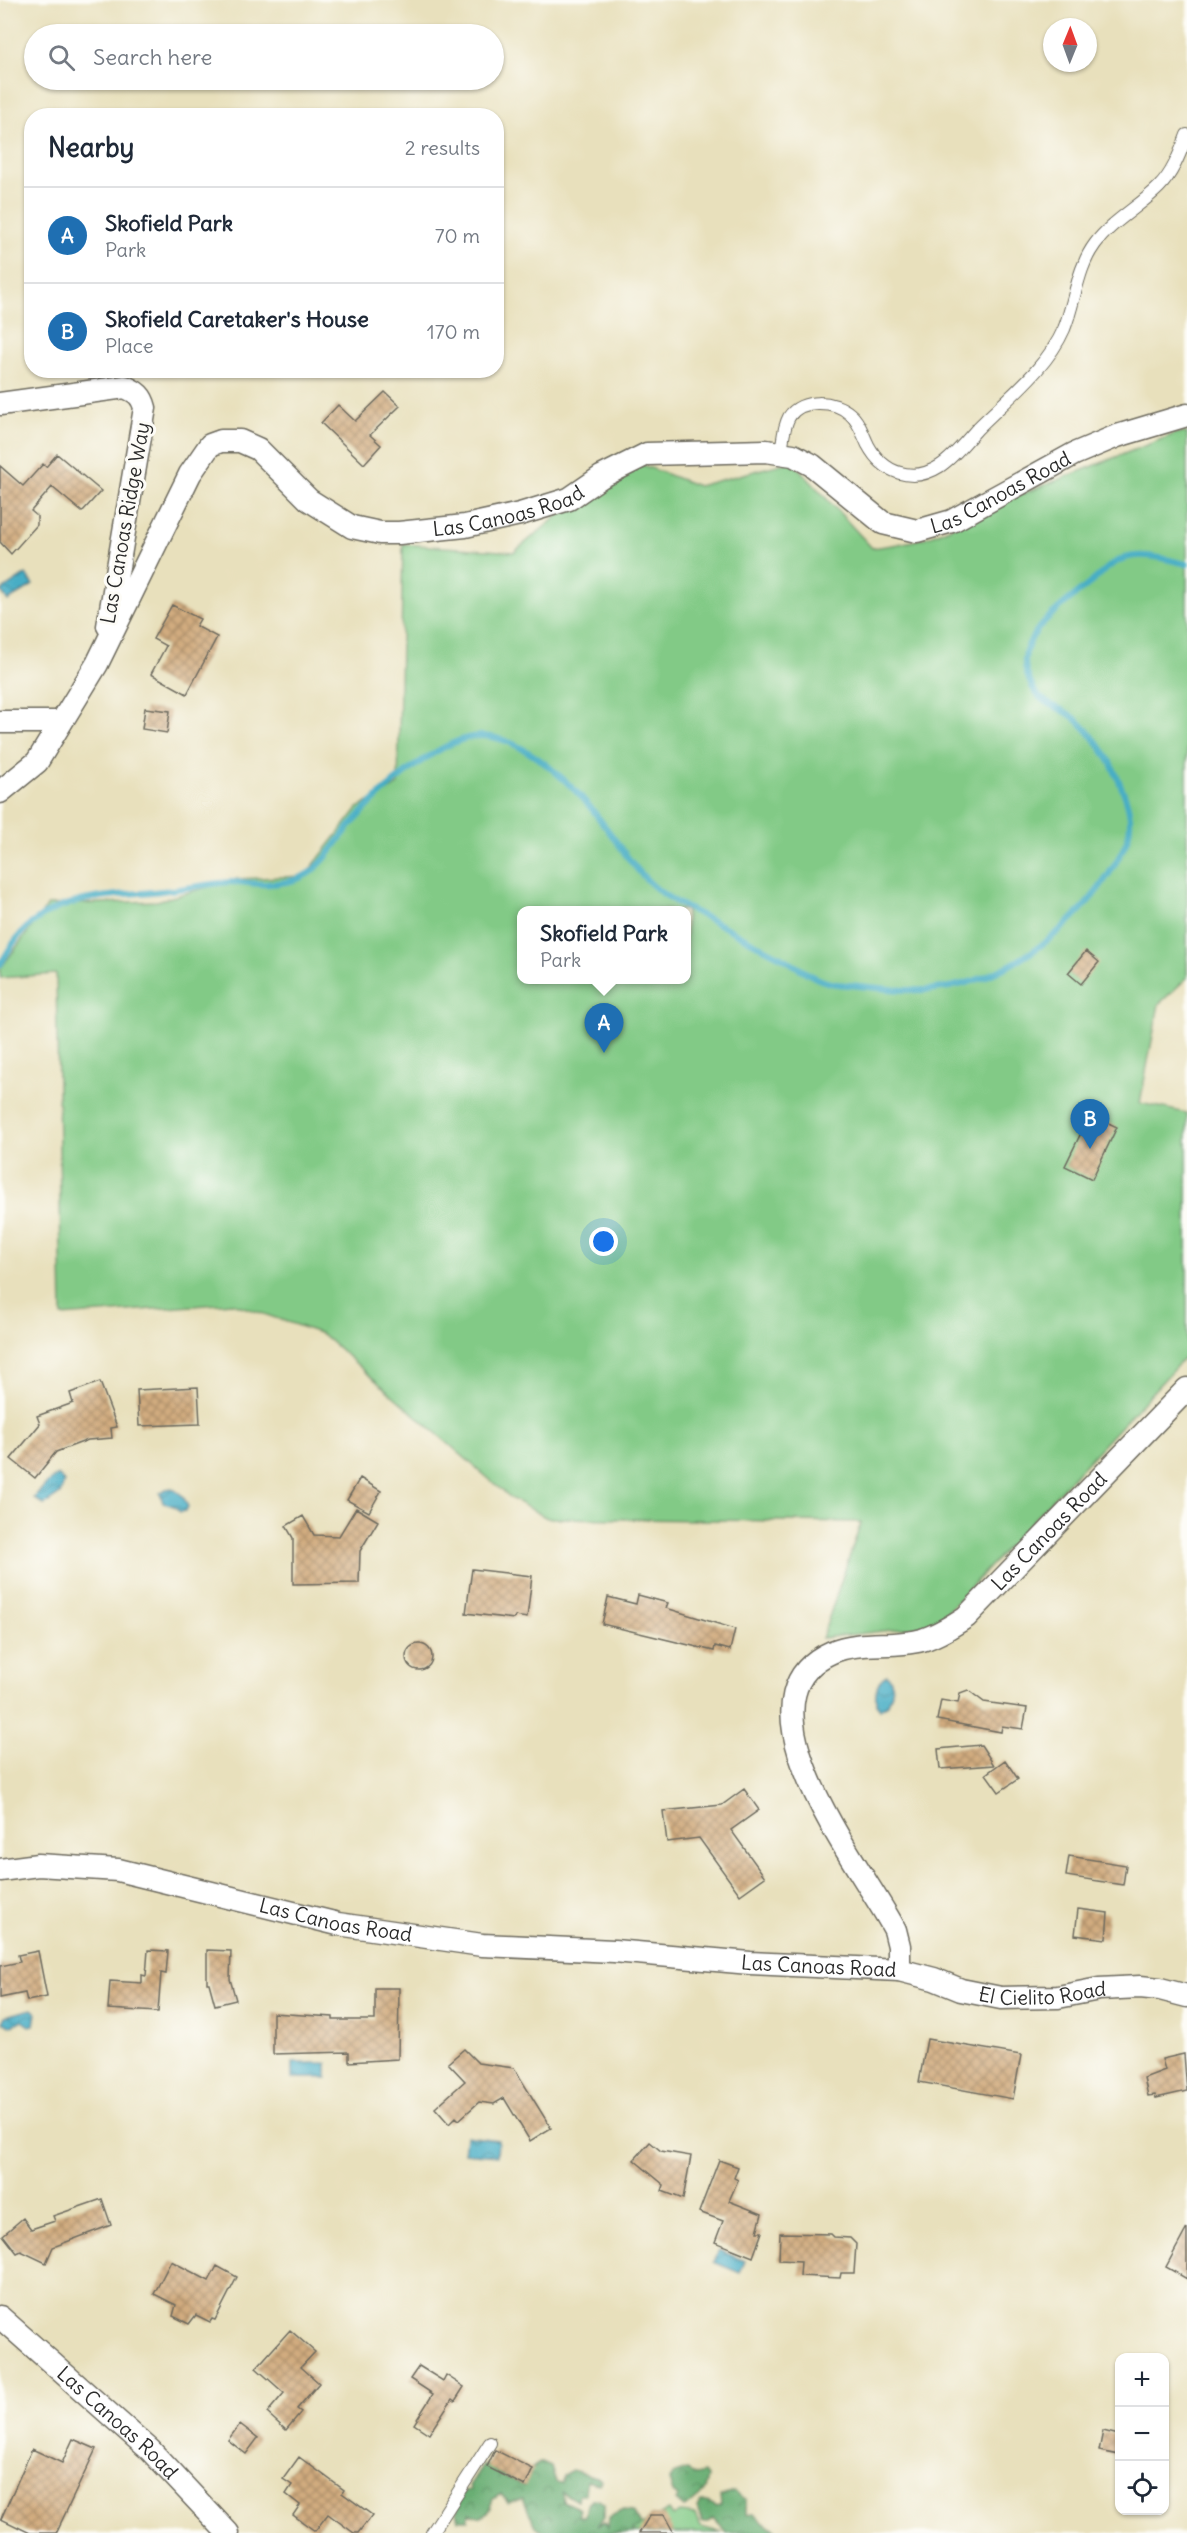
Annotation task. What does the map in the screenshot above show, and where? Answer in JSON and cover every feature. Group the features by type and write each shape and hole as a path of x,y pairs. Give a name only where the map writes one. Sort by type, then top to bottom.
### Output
{"street":[{"name":"Las Canoas Ridge Way","path":"0,404 125,387 136,391 142,399 145,408 103,651"},
{"name":"Las Canoas Road","path":"0,792 37,762 103,651 190,474 210,445 221,441 240,441 258,449 309,500 352,527 399,534 465,526 520,514 559,502 647,454 750,450 781,452 812,465 883,523 906,530 930,530 952,521 1074,454 1117,435 1187,415"},
{"path":"0,722 61,722"},
{"name":"Las Canoas Road","path":"0,1870 38,1864 118,1870 338,1924 482,1946 614,1951 750,1964 899,1971 899,1946 895,1930 812,1789 800,1758 792,1714 795,1694 804,1675 810,1667 836,1650 922,1640 945,1631 966,1617 1187,1389"},
{"name":"El Cielito Road","path":"899,1971 934,1979 961,1990 1001,1998 1058,1997 1099,1989 1140,1987 1187,1996"},
{"name":"Las Canoas Road","path":"0,2318 150,2450 228,2533"}],"lane":[{"path":"781,452 786,425 791,414 801,407 828,403 851,414 874,455 887,469 901,475 914,475 940,466 1042,364 1063,330 1085,264 1094,245 1108,230 1161,185 1172,169 1187,135"},
{"path":"432,2533 489,2443"}],"green space":[{"path":"1177,433 1187,433 1187,978 1159,1004 1140,1103 1187,1113 1187,1355 935,1625 822,1638 861,1522 547,1518 512,1499 322,1334 232,1303 62,1316 56,974 0,978 0,969 48,905 157,901 237,879 305,876 358,808 398,785 403,544 514,552 627,459 698,486 792,461 872,548 927,537 979,511"},
{"path":"542,2462 551,2466 556,2482 562,2483 563,2475 572,2470 599,2478 601,2481 599,2484 586,2481 585,2495 578,2495 577,2501 562,2492 563,2501 580,2509 578,2516 585,2516 587,2505 593,2499 599,2500 604,2504 604,2517 597,2526 604,2522 608,2527 609,2517 623,2510 633,2511 646,2533 545,2533 536,2526 523,2499 508,2503 501,2494 493,2499 489,2510 482,2517 469,2513 469,2520 459,2520 458,2501 465,2491 471,2490 469,2486 482,2466 489,2465 496,2472 524,2486 529,2471"},
{"path":"687,2470 696,2475 704,2473 708,2478 701,2496 684,2507 676,2500 678,2497 673,2493 669,2480 672,2475"},
{"path":"734,2492 746,2500 746,2515 753,2514 778,2533 727,2533 713,2518 708,2522 702,2522 697,2508 701,2502 708,2502 717,2507 721,2505 720,2496"},
{"path":"669,2510 673,2516 680,2513 695,2515 701,2527 723,2533 635,2533 633,2530"}],"water":[{"path":"26,574 33,585 8,601 1,591"},
{"path":"58,1475 64,1482 60,1494 44,1505 34,1498 46,1484"},
{"path":"172,1488 183,1496 188,1507 185,1511 180,1512 174,1506 163,1503 160,1493"},
{"path":"887,1675 891,1680 892,1693 888,1704 880,1709 876,1704 876,1691 880,1680"},
{"path":"32,2009 36,2013 34,2025 29,2026 22,2021 10,2026 2,2022 5,2016"},
{"path":"292,2063 327,2063 327,2078 292,2078"},
{"path":"466,2136 498,2140 497,2156 464,2153"},
{"path":"719,2250 745,2261 740,2273 714,2262"}],"building":[{"path":"385,392 400,406 370,435 381,445 364,464 321,423 338,405 355,421"},
{"path":"57,454 101,491 82,512 52,487 31,511 37,516 37,525 11,554 0,542 0,466 23,486 43,464 46,467"},
{"path":"172,605 200,619 196,626 217,637 187,694 151,674 166,646 153,639"},
{"path":"145,708 170,711 167,733 142,729"},
{"path":"1086,951 1099,962 1081,984 1068,973"},
{"path":"1096,1117 1117,1127 1092,1179 1065,1166 1082,1131 1088,1133"},
{"path":"100,1382 117,1427 111,1428 112,1438 88,1440 56,1452 35,1478 11,1459 40,1424 37,1416 73,1403 70,1393"},
{"path":"198,1387 200,1424 139,1426 137,1390"},
{"path":"360,1478 381,1491 369,1512 347,1500"},
{"path":"356,1508 378,1521 360,1551 359,1583 293,1584 293,1538 286,1526 303,1516 314,1535 339,1536"},
{"path":"472,1569 532,1576 527,1618 515,1616 514,1619 466,1613"},
{"path":"638,1595 668,1603 666,1608 735,1629 730,1650 715,1646 714,1651 602,1624 608,1597 636,1604"},
{"path":"419,1644 428,1648 432,1657 428,1666 419,1670 410,1666 406,1657 410,1648"},
{"path":"968,1690 984,1702 1027,1708 1023,1729 1002,1726 1001,1732 937,1720 941,1700 958,1703 960,1693"},
{"path":"981,1745 994,1765 940,1769 938,1749"},
{"path":"1005,1760 1018,1779 999,1792 986,1774"},
{"path":"744,1789 759,1810 731,1830 765,1877 740,1895 699,1838 667,1842 663,1811 722,1805"},
{"path":"1069,1856 1126,1865 1123,1885 1066,1876"},
{"path":"1078,1909 1108,1913 1106,1939 1075,1935"},
{"path":"148,1950 168,1951 166,1974 161,1973 158,2012 108,2009 110,1981 142,1983 142,1975 146,1976"},
{"path":"207,1950 231,1951 230,1979 236,2000 215,2005 209,1983 207,1983"},
{"path":"38,1951 47,1997 27,2001 25,1993 0,1998 0,1966 20,1962 18,1955"},
{"path":"375,1988 399,1988 398,2059 349,2062 349,2052 273,2054 273,2013 333,2017 333,2020 375,2020"},
{"path":"927,2039 1021,2055 1013,2099 919,2082"},
{"path":"464,2049 478,2063 514,2068 551,2128 530,2141 504,2098 494,2104 479,2102 459,2120 456,2117 449,2124 435,2108 465,2081 448,2063"},
{"path":"1184,2054 1187,2091 1156,2098 1155,2095 1148,2096 1144,2078 1165,2070 1162,2059"},
{"path":"650,2142 661,2151 691,2156 683,2199 662,2191 664,2185 634,2160"},
{"path":"719,2160 738,2167 734,2178 738,2180 729,2201 762,2214 757,2232 762,2232 753,2257 715,2242 723,2221 699,2212"},
{"path":"102,2199 111,2225 53,2247 46,2263 21,2251 17,2253 3,2235 23,2218 31,2229 55,2221 53,2216"},
{"path":"1187,2228 1187,2279 1166,2267"},
{"path":"780,2233 831,2234 834,2237 850,2238 856,2244 854,2273 841,2273 840,2278 800,2276 801,2261 779,2260"},
{"path":"171,2261 209,2281 217,2266 237,2277 215,2320 212,2319 210,2322 196,2315 189,2324 173,2316 176,2305 154,2294"},
{"path":"290,2330 315,2352 301,2367 319,2383 297,2409 301,2412 286,2430 267,2413 284,2393 256,2368"},
{"path":"419,2366 443,2381 446,2375 464,2387 455,2401 452,2399 429,2434 414,2424 433,2394 410,2379"},
{"path":"240,2424 258,2438 246,2454 228,2440"},
{"path":"1103,2431 1115,2434 1115,2454 1099,2451"},
{"path":"73,2439 96,2449 56,2533 30,2533 1,2519 32,2449 62,2463"},
{"path":"495,2450 533,2469 525,2486 487,2467"},
{"path":"299,2457 344,2490 342,2493 372,2515 358,2533 354,2533 328,2514 315,2531 293,2515 300,2505 286,2494 292,2485 283,2479"},
{"path":"650,2515 664,2515 674,2533 639,2533"}],"waterway":[{"path":"691,910 815,977 837,984 899,990 936,989 963,984 989,975 1039,947 1062,929 1100,887 1125,845 1130,829 1130,817 1123,790 1115,772 1094,738 1070,715 1043,700 1032,686 1025,660 1028,646 1034,634 1055,611 1120,560 1133,556 1149,556 1187,564"},
{"path":"0,965 27,927 46,914 78,901 224,883 286,882 310,873 327,857 363,812 394,782 431,755 450,745 468,738 484,736 501,739 518,746 551,768 581,797 648,881 683,906"}],"place":[{"name":"Skofield Park","path":"604,1053"},
{"name":"Skofield Caretaker's House","path":"1090,1149"}]}
